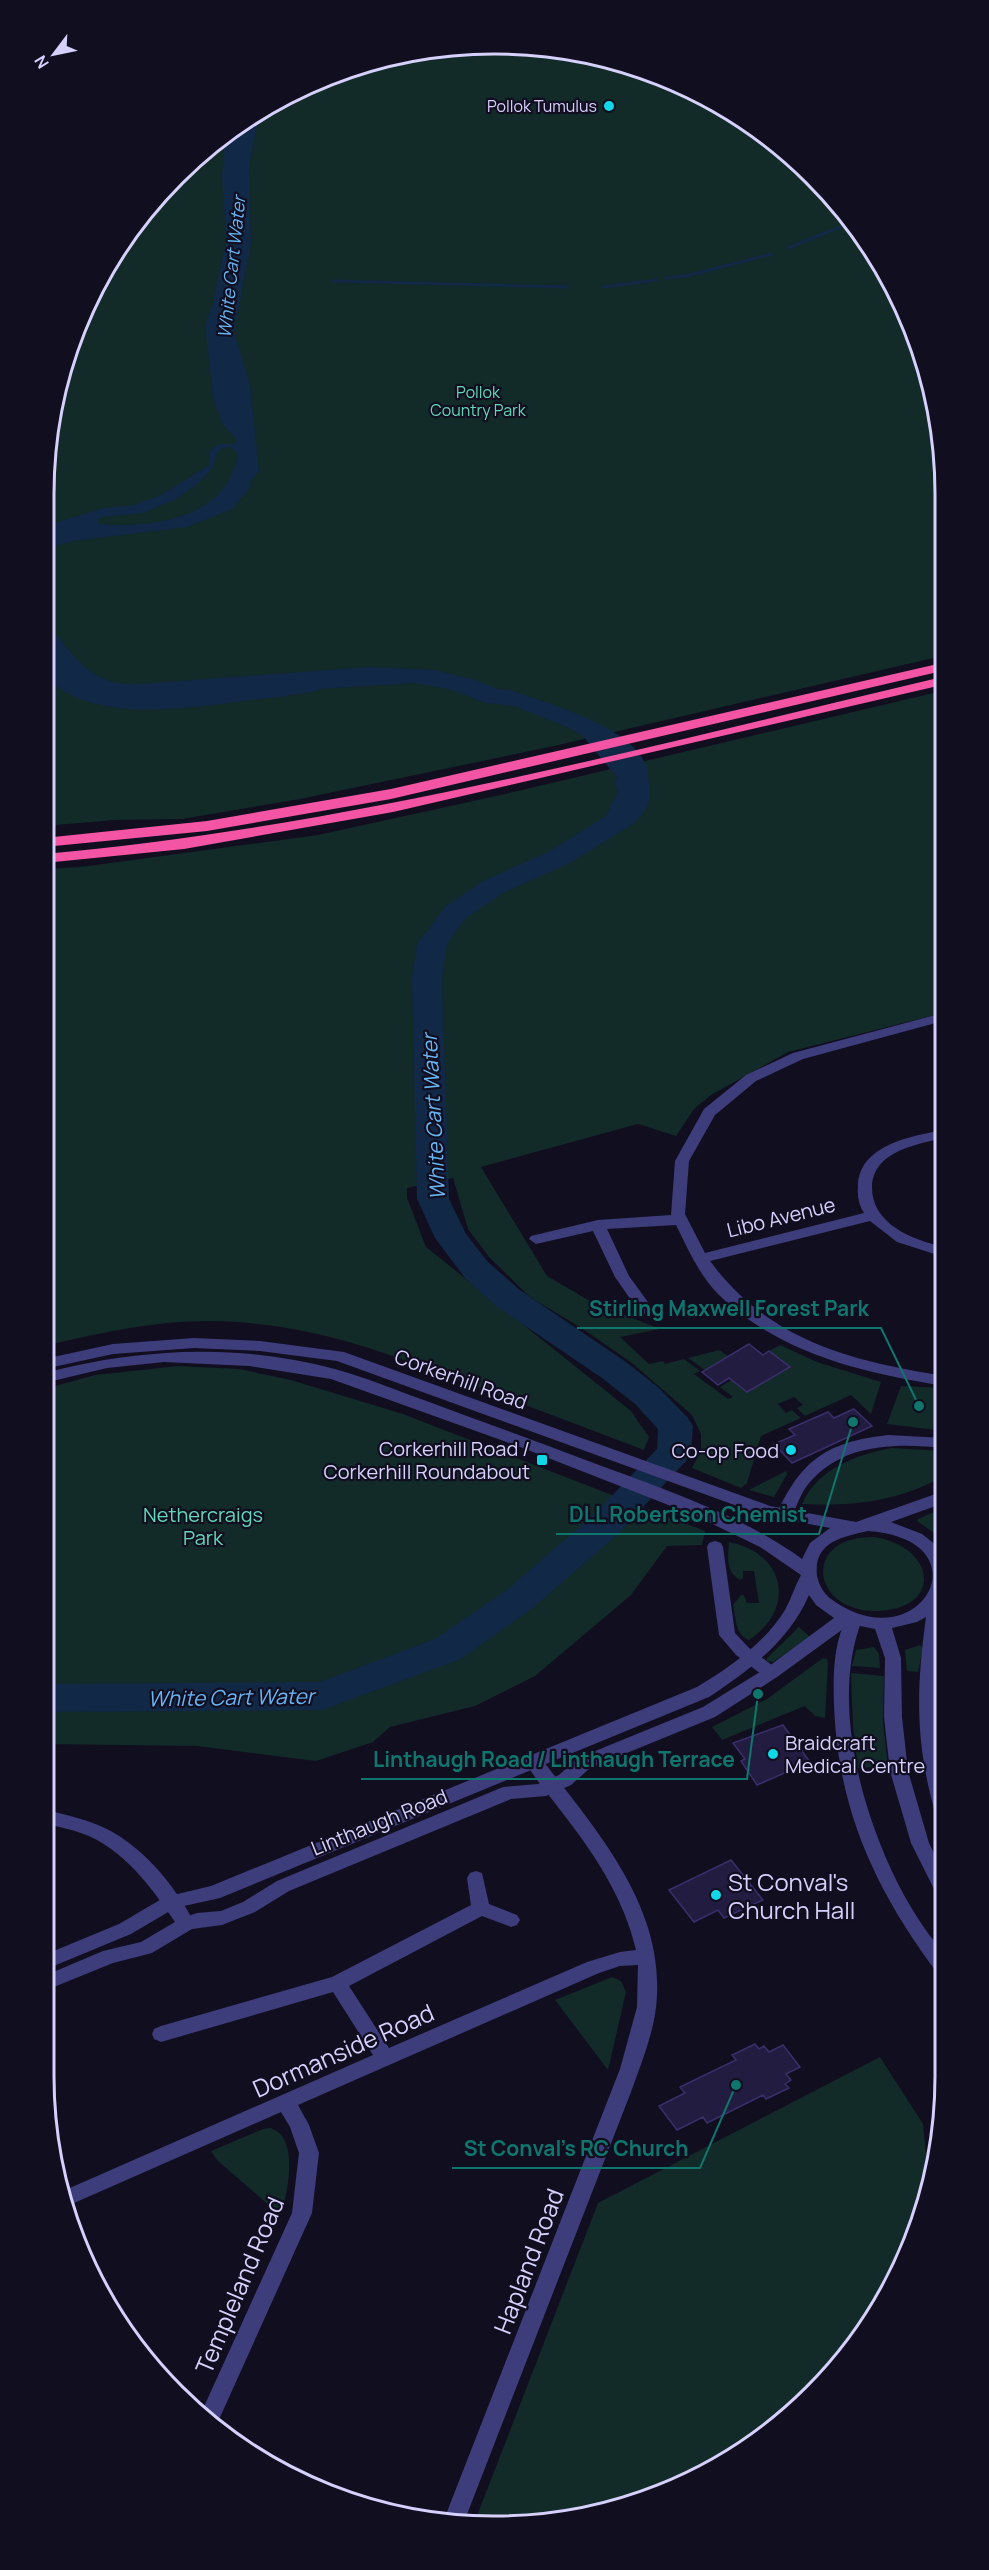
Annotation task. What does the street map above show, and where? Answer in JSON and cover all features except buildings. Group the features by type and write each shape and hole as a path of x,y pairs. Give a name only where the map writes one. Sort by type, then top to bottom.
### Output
{"highway":[{"path":"54,842 134,835 261,818 354,801 935,669"},
{"path":"54,858 144,849 261,833 390,809 935,683"},
{"path":"54,834 102,830 134,835"}],"street":[{"path":"935,1019 798,1056 751,1078 709,1112 682,1161 678,1214 700,1259 723,1290 756,1317 784,1335 846,1361 888,1372 935,1380"},
{"path":"935,1136 892,1148 874,1162 865,1179 864,1188 873,1216 904,1240 935,1249"},
{"name":"Libo Avenue","path":"700,1259 873,1216"},
{"path":"536,1239 598,1225 633,1221 681,1220"},
{"path":"598,1225 622,1277 645,1309"},
{"name":"Corkerhill Road","path":"54,1362 113,1349 194,1343 260,1346 339,1356 732,1499 784,1515 860,1526"},
{"name":"Corkerhill Road","path":"54,1376 108,1363 170,1357 237,1359 333,1374 571,1460 709,1514 760,1538 807,1574"},
{"path":"784,1515 806,1476 823,1462 850,1448 883,1440 935,1443"},
{"path":"649,1491 663,1473"},
{"path":"935,1500 860,1526 839,1530 820,1542 811,1553 807,1574 815,1595 825,1605 851,1618 882,1623 912,1618 922,1612 935,1597"},
{"path":"860,1526 899,1530 922,1542 935,1555"},
{"path":"715,1547 727,1635 732,1643 771,1673"},
{"name":"Linthaugh Road","path":"54,1959 125,1929 171,1902 214,1893 703,1692 753,1659 791,1617 801,1599 807,1574"},
{"path":"851,1618 843,1651 842,1725 849,1773 862,1827 878,1867 902,1909 935,1955"},
{"name":"Linthaugh Road","path":"54,1980 110,1956 146,1948 186,1923 222,1917 249,1907 283,1886 509,1792 540,1791 552,1786 565,1780 584,1762 662,1733 709,1712 851,1618"},
{"path":"882,1623 893,1658 893,1717 899,1771 921,1843 935,1873"},
{"path":"935,1627 927,1676 926,1731 935,1778"},
{"name":"Hapland Road","path":"456,2514 606,2132 636,2050 648,1995 646,1957 633,1908 601,1852 534,1762"},
{"path":"54,1819 94,1830 119,1846 143,1865 186,1923"},
{"path":"476,1878 481,1908"},
{"path":"161,2034 337,1983 481,1908 511,1920"},
{"name":"Dormanside Road","path":"71,2196 594,1967 620,1959 646,1957"},
{"path":"337,1983 386,2059"},
{"name":"Templeland Road","path":"212,2414 302,2213 309,2153 299,2125 286,2103"}],"green space":[{"name":"Pollok Country Park","path":"494,54 523,55 580,62 609,69 636,77 689,99 715,113 763,145 785,163 826,204 861,250 890,300 912,353 927,409 935,494 935,658 554,746 300,799 182,819 116,820 54,825 54,494 58,437 62,409 77,353 99,300 113,274 145,226 163,204 204,163 226,145 274,113 300,99 353,77 409,62 437,58"},
{"path":"935,693 935,1015 788,1052 711,1095 694,1109 676,1136 638,1124 481,1167 547,1276 590,1301 660,1329 620,1337 649,1364 663,1361 665,1364 684,1359 700,1371 694,1374 728,1399 733,1397 720,1387 731,1380 747,1392 789,1367 769,1351 780,1345 817,1362 881,1382 871,1414 851,1395 805,1416 797,1408 803,1405 794,1397 778,1404 786,1413 792,1410 801,1418 761,1436 747,1483 741,1488 692,1468 701,1451 701,1434 692,1415 632,1363 583,1329 530,1297 489,1257 468,1229 453,1178 407,1188 407,1198 426,1247 631,1411 649,1437 644,1450 384,1353 298,1330 237,1322 164,1323 115,1330 54,1344 54,868 81,867 318,835 505,794"},
{"path":"719,1350 728,1356 705,1370 688,1358"},
{"name":"Nethercraigs Park","path":"178,1366 239,1369 291,1380 403,1414 705,1531 702,1545 667,1546 631,1595 535,1676 475,1706 390,1727 373,1742 316,1761 197,1746 54,1744 54,1386 95,1375"},
{"path":"901,1386 935,1388 935,1430 887,1424"},
{"path":"891,1448 935,1450 935,1481 893,1497 857,1503 802,1504 817,1481 839,1465"},
{"path":"786,1471 787,1474 774,1497 749,1490"},
{"path":"935,1512 935,1534 917,1521"},
{"path":"875,1537 896,1543 911,1553 920,1565 924,1577 922,1590 913,1600 898,1608 877,1611 855,1608 838,1600 827,1587 823,1574 825,1560 835,1548 851,1540"},
{"path":"729,1542 748,1548 762,1557 773,1569 778,1583 779,1598 774,1613 764,1627 749,1640 744,1638 739,1630 733,1605 741,1595 744,1595 747,1603 759,1603 754,1571 743,1571 743,1578 740,1580 735,1576 728,1563"},
{"path":"799,1627 810,1637 773,1662 767,1661 767,1658"},
{"path":"920,1645 923,1648 918,1672 907,1671 905,1650"},
{"path":"874,1647 879,1654 880,1668 852,1666 856,1650"},
{"path":"823,1658 827,1659 828,1663 825,1718 815,1716 805,1706 722,1740 712,1727 767,1699"},
{"path":"851,1673 884,1676 883,1722 888,1766 858,1768 853,1726"},
{"path":"612,1977 621,1981 626,1992 608,2070 555,2000"},
{"path":"880,2057 923,2124 927,2162 912,2217 890,2270 876,2296 844,2344 826,2366 785,2407 763,2425 715,2457 689,2471 636,2493 580,2508 552,2512 477,2515 598,2203"},
{"path":"270,2128 279,2133 285,2142 288,2154 288,2180 280,2215 217,2160 211,2151"}],"water":[{"path":"257,123 249,165 251,244 234,332 250,384 259,471 250,482 251,487 232,509 187,527 73,541 54,546 54,523 104,508 134,505 161,495 209,465 210,450 219,444 235,444 235,438 223,425 213,398 206,332 206,322 212,307 226,241 222,177 224,146","holes":["230,447 236,451 237,457 232,474 222,490 193,512 155,522 99,524 98,520 102,517 143,513 174,500 195,486 212,469 217,453 221,449"]},
{"path":"54,631 72,654 93,673 106,680 121,683 138,684 369,667 435,670 476,680 497,689 510,690 566,709 606,727 637,751 647,767 649,802 644,813 630,826 607,818 624,795 624,786 582,735 514,706 486,703 449,689 414,683 320,689 283,697 158,709 126,709 95,704 68,693 54,683"}],"waterway":[{"path":"788,248 840,227"},
{"path":"666,278 690,275 772,254"},
{"path":"603,287 656,280"},
{"path":"333,281 567,287"},
{"name":"White Cart Water","path":"54,1698 322,1696 448,1649 521,1598 605,1525 674,1452 676,1426 647,1396 614,1370 542,1323 508,1298 477,1270 451,1238 433,1199 427,978 432,944 455,913 493,887 560,857 618,821 632,791 629,782"}],"place":[{"name":"Pollok Tumulus","path":"609,106"},
{"name":"Stirling Maxwell Forest Park","path":"919,1406"},
{"name":"DLL Robertson Chemist","path":"853,1422"},
{"name":"Co-op Food","path":"791,1450"},
{"name":"Corkerhill Road / Corkerhill Roundabout","path":"542,1460"},
{"name":"Linthaugh Road / Linthaugh Terrace","path":"758,1694"},
{"name":"Braidcraft Medical Centre","path":"773,1754"},
{"name":"St Conval's Church Hall","path":"716,1895"},
{"name":"St Conval's RC Church","path":"736,2085"}]}
